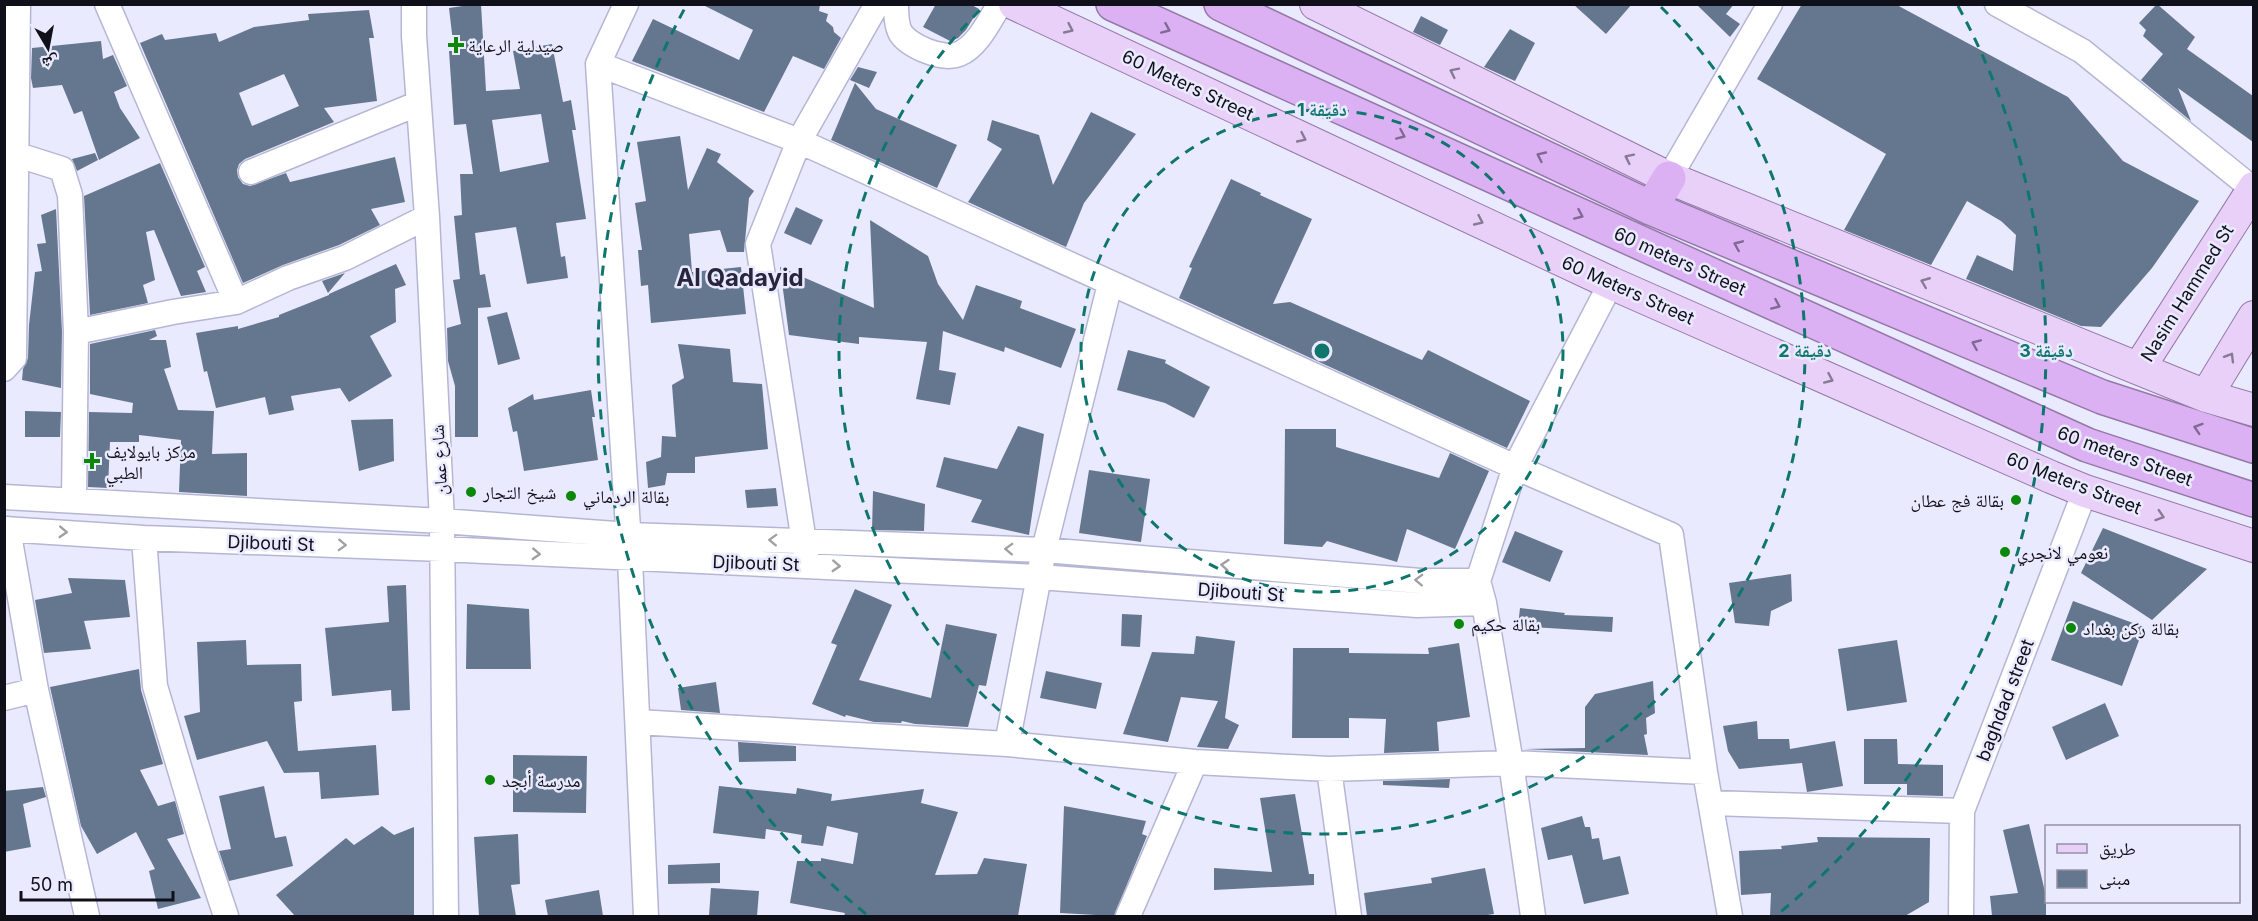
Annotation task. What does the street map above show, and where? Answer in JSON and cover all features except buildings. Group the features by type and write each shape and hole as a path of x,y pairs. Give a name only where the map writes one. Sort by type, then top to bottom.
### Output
{"highway":[{"name":"60 meters Street","path":"1113,4 2087,445 2253,500"},
{"name":"60 meters Street","path":"1221,4 1651,208 2102,397 2253,446"},
{"path":"1651,208 1669,178"}],"main road":[{"name":"60 Meters Street","path":"1016,4 1611,283 2085,491 2253,546"},
{"path":"1316,4 1669,178 2206,396 2253,410"},
{"name":"Nasim Hammed St","path":"2139,368 2253,188"},
{"path":"2206,396 2253,317"}],"street":[{"path":"4,369 14,358 18,4"},
{"path":"107,4 236,302"},
{"name":"شارع عمان","path":"414,4 417,104 427,217 442,521 446,916"},
{"path":"626,4 598,64 629,535 646,916"},
{"path":"806,553 758,244 799,141 877,4"},
{"path":"896,4 900,32 913,46 944,56 958,55 974,44 1000,4"},
{"path":"1669,178 1770,4"},
{"path":"1997,4 2082,51 2253,188"},
{"path":"598,64 799,141 1515,467 1671,535 1706,772 1731,916"},
{"path":"251,171 417,104"},
{"path":"18,155 62,169 71,205 76,332 74,500"},
{"path":"76,332 236,302 288,278 345,258 427,217"},
{"path":"1533,916 1511,763 1481,592 1515,467 1611,283"},
{"path":"1006,744 1044,550 1110,284"},
{"name":"baghdad street","path":"1961,916 1962,811 2085,491"},
{"name":"Djibouti St","path":"4,497 151,507 442,521 629,535 1039,577 1417,605 1481,592"},
{"path":"6,529 36,690 87,916"},
{"name":"Djibouti St","path":"6,529 144,538 442,549 630,559 806,553 1044,550 1420,581 1481,592"},
{"path":"144,538 155,686 202,847 226,916"},
{"path":"4,698 36,690"},
{"path":"638,722 1006,744 1195,762 1329,769 1511,763 1706,772"},
{"path":"1128,916 1195,762"},
{"path":"1329,769 1349,916"},
{"path":"1712,803 1962,811"}],"place":[{"name":"صيدلية الرعاية","path":"456,45"},
{"name":"مركز بايولايف الطبي","path":"92,461"},
{"name":"شيخ التجار","path":"471,492"},
{"name":"بقالة الردماني","path":"571,496"},
{"name":"بقالة فج عطان","path":"2016,500"},
{"name":"نعومي لانجري","path":"2005,552"},
{"name":"بقالة حكيم","path":"1459,624"},
{"name":"بقالة ركن بغداد","path":"2071,628"},
{"name":"مدرسة أبجد","path":"490,780"}],"district":[{"name":"Al Qadayid","path":"740,277"}]}
